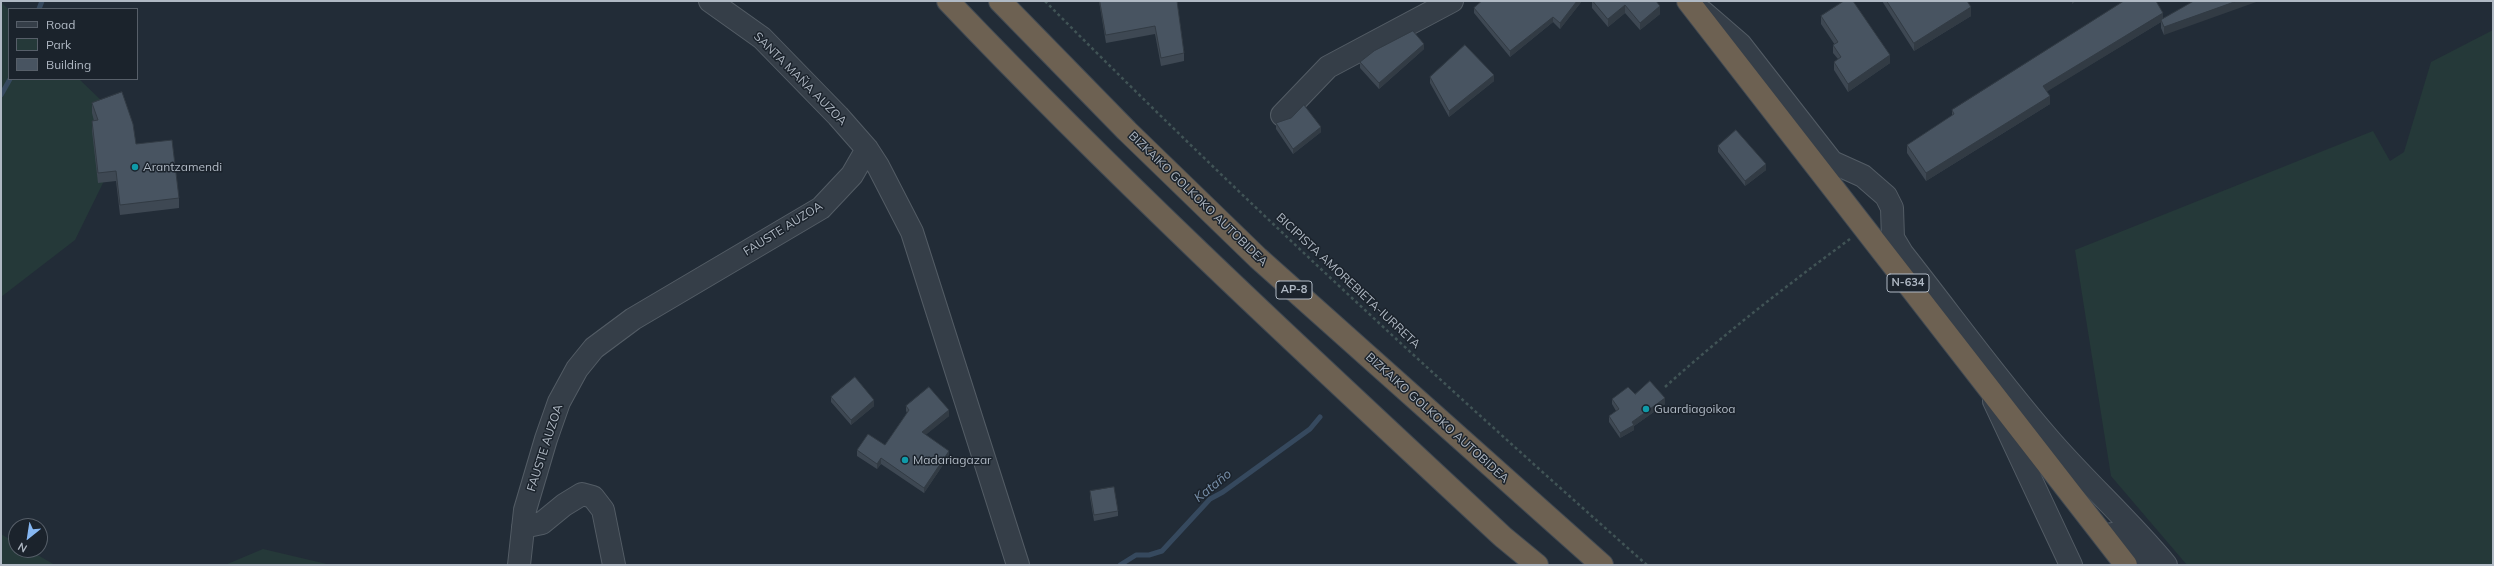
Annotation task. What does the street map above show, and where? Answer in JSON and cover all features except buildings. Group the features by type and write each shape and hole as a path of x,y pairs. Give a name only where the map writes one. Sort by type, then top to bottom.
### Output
{"highway":[{"path":"948,1 1042,100 1280,328 1503,537 1537,565"},
{"name":"BIZKAIKO GOLKOKO AUTOBIDEA","path":"1000,1 1127,131 1258,258 1602,565"},
{"name":"N-634","path":"1689,3 2126,565"}],"street":[{"name":"SANTA MAÑA AUZOA","path":"710,1 762,38 838,116 867,149"},
{"path":"1282,115 1328,67 1452,1"},
{"path":"1689,3 1708,16 1740,44 1832,162 1863,176 1886,196 1892,208 1893,238 1902,253 2047,437 2074,467 2122,515 2166,565"},
{"name":"FAUSTE AUZOA","path":"519,565 525,510 559,402 578,369 594,348 633,319 821,208 852,175 867,149"},
{"path":"867,149 912,232 1018,565"},
{"path":"1987,385 2071,565"},
{"path":"2063,483 2142,565"},
{"path":"523,527 542,523 564,505 582,494 593,497 603,510 614,565"}],"path":[{"name":"BICIPISTA AMOREBIETA-IURRETA","path":"1045,1 1351,296 1556,486 1647,565"},
{"path":"1664,387 1771,297 1865,229"}],"green space":[{"path":"1,2 8,9 8,80 80,80 130,128 75,240 1,297"},
{"path":"2493,30 2493,565 2187,565 2111,476 2075,250 2373,131 2390,161 2404,152 2431,62"},
{"path":"1,534 8,538 8,558 43,558 55,565 1,565"},
{"path":"263,549 331,565 225,565"}],"waterway":[{"path":"39,8 42,1"},
{"path":"1,95 9,80"},
{"name":"Kataño","path":"1120,565 1136,555 1149,555 1162,551 1210,499 1223,492 1310,429 1320,417"}],"place":[{"name":"Arantzamendi","path":"135,167"},
{"name":"Guardiagoikoa","path":"1646,409"},
{"name":"Madariagazar","path":"905,460"}]}
